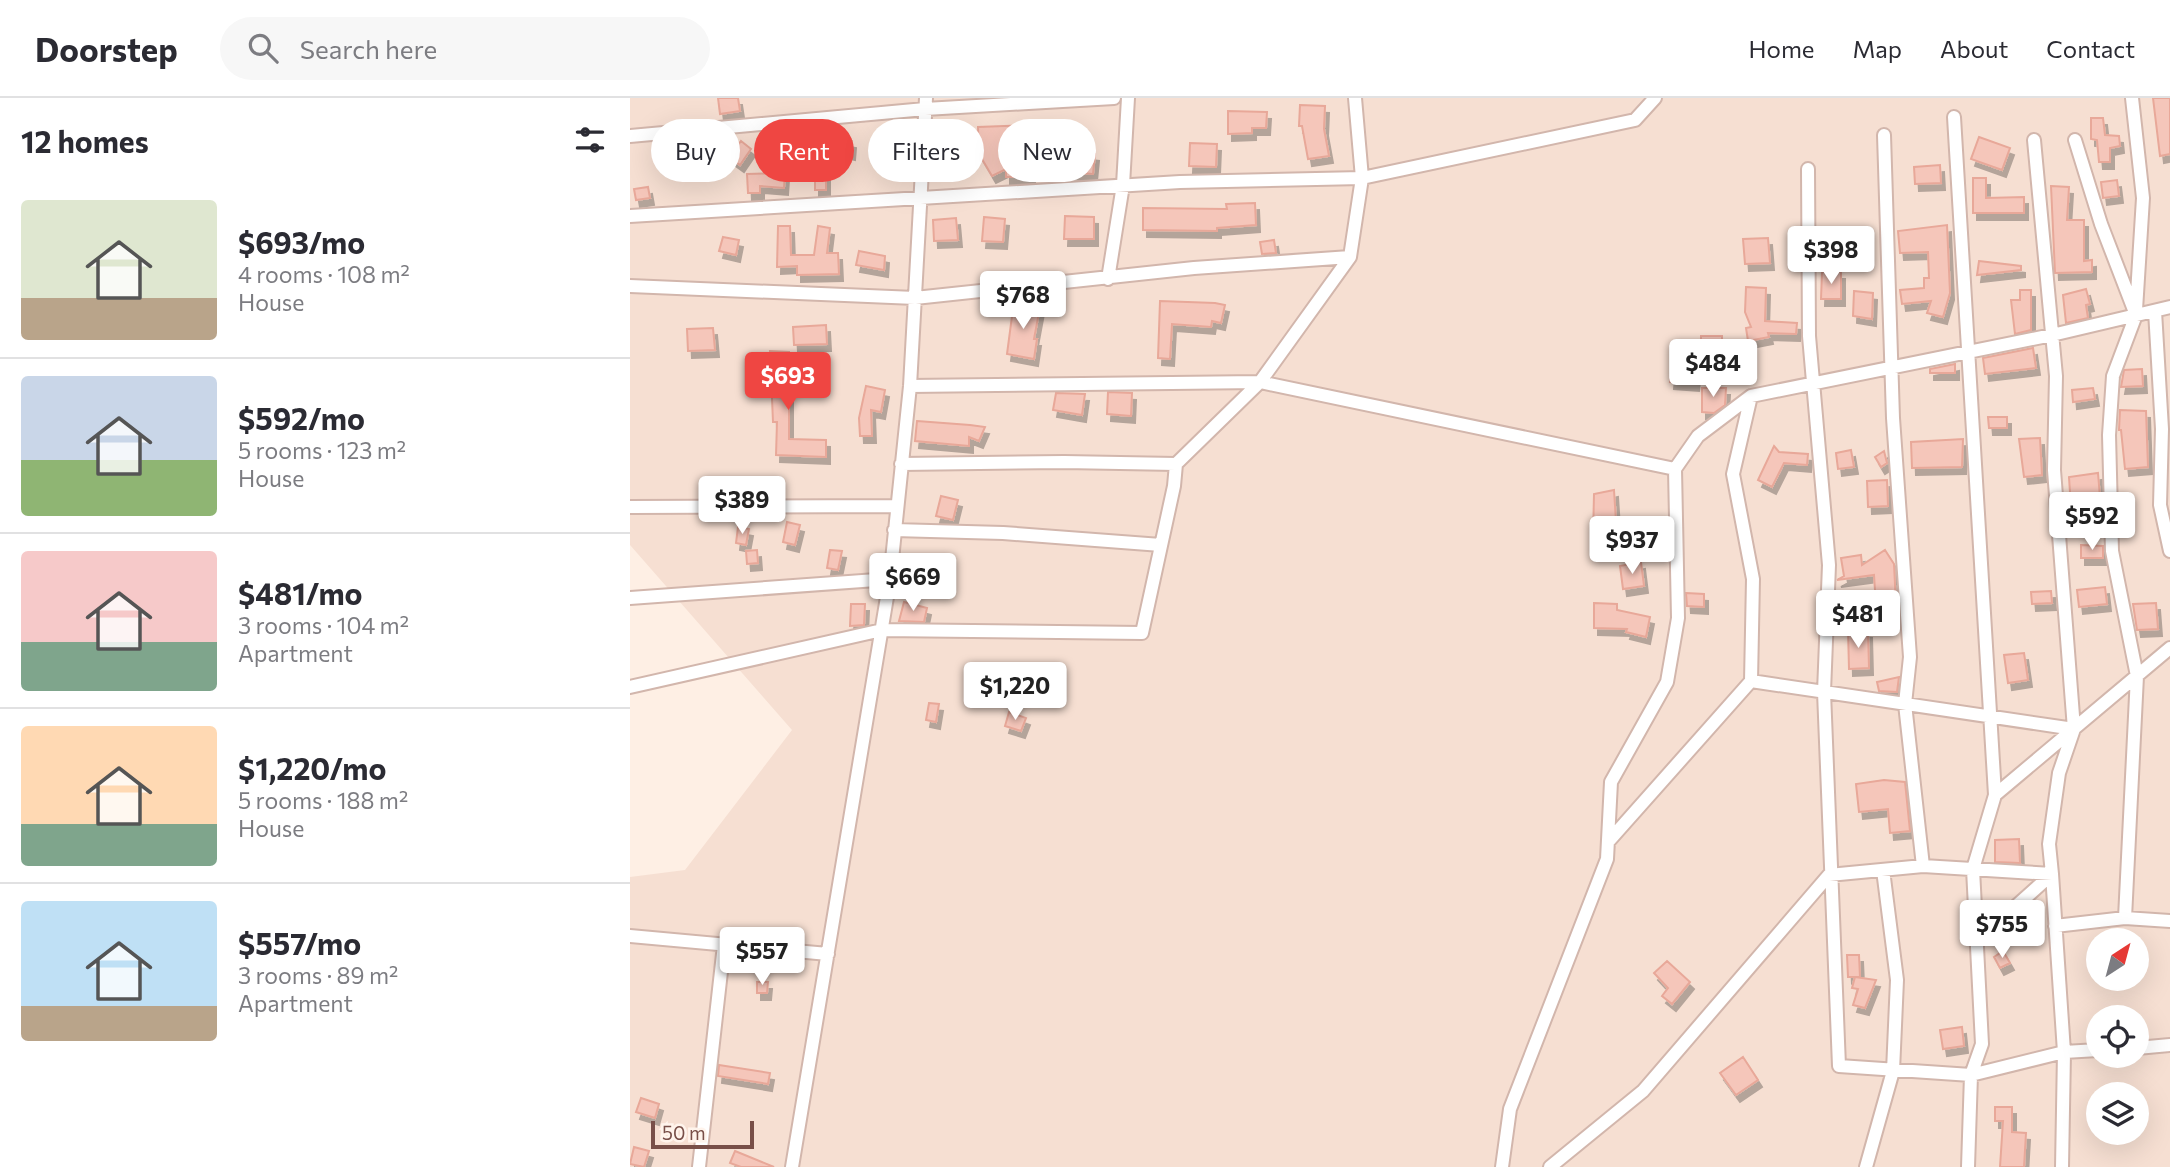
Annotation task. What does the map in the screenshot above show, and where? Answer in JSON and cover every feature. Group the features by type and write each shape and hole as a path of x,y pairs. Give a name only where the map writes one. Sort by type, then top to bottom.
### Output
{"street":[{"path":"630,136 926,103 1114,98"},
{"path":"1108,279 1123,186 1128,98"},
{"path":"630,687 882,630 1142,633 1176,464 1260,382 1350,257 1362,178 1355,98"},
{"path":"630,215 922,200 1123,186 1362,178 1635,120 1655,98"},
{"path":"2125,918 2137,676 2112,551 2109,435 2113,376 2136,315 2143,198 2133,98"},
{"path":"792,1167 890,579 909,386 926,103"},
{"path":"1954,117 1995,795 1973,869 1982,1044 1971,1075 1968,1167"},
{"path":"1884,135 1892,367 1910,657 1905,704 1923,866"},
{"path":"2034,140 2056,376 2054,470 2074,729 2059,773 2049,844 2063,1052 2062,1167"},
{"path":"2075,140 2101,224 2136,315"},
{"path":"1808,169 1809,336 1829,565 1824,692 1829,876 1839,1066 1893,1072 1971,1075 2063,1052 2086,1051"},
{"path":"630,286 915,298 1194,268 1350,257"},
{"path":"1502,1167 1510,1109 1607,859 1611,782 1667,681 1678,618 1675,469 1698,436 1751,396 2052,335 2170,307"},
{"path":"2155,311 2162,429 2160,505 2170,551"},
{"path":"909,386 1260,382 1675,469"},
{"path":"1608,842 1751,681 1753,579 1733,474 1751,396"},
{"path":"901,464 1064,461 1176,464"},
{"path":"630,507 896,506"},
{"path":"894,530 1003,533 1161,545"},
{"path":"630,598 890,579"},
{"path":"1995,795 2170,648"},
{"path":"1751,681 2074,729"},
{"path":"1550,1167 1643,1091 1829,876 1923,866 2052,874"},
{"path":"1866,1167 1893,1072 1897,980 1883,870"},
{"path":"1976,942 2052,874"},
{"path":"2055,926 2125,918 2170,921"},
{"path":"630,936 828,954"},
{"path":"699,1167 724,945"},
{"path":"2149,1047 2170,1045"}],"shaded area":[{"path":"630,98 2170,98 2170,1167 630,1167 630,877 685,870 792,730 630,545"}],"building":[{"path":"718,98 738,98 740,111 720,114"},
{"path":"2153,98 2170,98 2170,154 2160,156"},
{"path":"1300,105 1325,106 1324,129 1329,156 1308,159 1302,126 1299,126"},
{"path":"1228,111 1267,112 1266,128 1252,128 1252,133 1228,134"},
{"path":"2091,118 2103,118 2105,135 2119,136 2120,146 2110,148 2110,162 2099,162 2097,140 2091,139"},
{"path":"998,126 998,173 992,176 984,162 984,127"},
{"path":"1979,137 2010,148 2002,170 1971,159"},
{"path":"740,142 751,149 740,165"},
{"path":"1190,143 1217,144 1216,167 1189,166"},
{"path":"1940,165 1941,183 1915,184 1914,167"},
{"path":"747,174 754,174 754,182 784,182 784,188 760,186 760,193 748,193"},
{"path":"1973,178 1986,178 1986,198 2024,197 2024,213 1973,213"},
{"path":"2117,180 2119,196 2103,198 2101,182"},
{"path":"815,182 826,182 826,190 815,190"},
{"path":"2051,186 2069,187 2067,220 2084,220 2084,261 2092,260 2092,272 2055,273"},
{"path":"648,187 650,198 636,200 634,189"},
{"path":"1255,203 1256,225 1217,228 1217,231 1143,230 1143,208 1227,209 1226,204"},
{"path":"1065,216 1094,217 1094,239 1064,239"},
{"path":"984,217 1005,219 1003,242 982,241"},
{"path":"956,218 958,240 934,241 933,220"},
{"path":"1947,225 1950,293 1943,317 1927,313 1931,301 1902,304 1900,290 1924,288 1924,278 1929,278 1928,252 1900,253 1898,231"},
{"path":"778,226 790,226 791,255 814,255 818,226 830,228 827,253 838,253 839,274 797,275 797,266 777,267"},
{"path":"723,237 739,240 736,255 719,251"},
{"path":"1768,238 1770,263 1745,264 1743,239"},
{"path":"1274,240 1276,253 1262,254 1260,242"},
{"path":"859,251 885,256 884,270 856,265"},
{"path":"1979,261 2021,266 2021,270 1977,275"},
{"path":"1822,272 1841,272 1841,299 1821,299"},
{"path":"1746,287 1766,288 1765,321 1797,323 1796,334 1768,333 1769,337 1748,341 1746,328 1751,327 1745,312"},
{"path":"2086,289 2090,304 2086,305 2088,318 2066,323 2063,295"},
{"path":"2020,290 2031,290 2031,330 2015,334 2011,300 2020,300"},
{"path":"1854,291 1873,293 1872,319 1853,316"},
{"path":"1014,301 1040,307 1034,339 1037,339 1034,359 1007,354"},
{"path":"1160,301 1225,305 1221,323 1212,321 1211,327 1172,324 1170,359 1158,358"},
{"path":"826,325 827,344 794,345 793,327"},
{"path":"713,328 715,350 688,351 687,329"},
{"path":"1701,336 1722,336 1722,353 1701,353"},
{"path":"2033,348 2036,368 1985,374 1983,358"},
{"path":"770,351 789,352 789,439 826,440 826,457 776,455 777,422 773,422"},
{"path":"1673,351 1698,353 1695,384 1670,382"},
{"path":"1955,364 1955,373 1930,373 1930,369"},
{"path":"2142,369 2143,386 2121,387 2124,370"},
{"path":"866,386 885,390 881,412 871,410 872,436 860,436 859,418"},
{"path":"1702,388 1726,388 1725,405 1714,413 1702,412"},
{"path":"2093,388 2095,399 2073,402 2072,390"},
{"path":"1108,392 1132,393 1131,416 1107,414"},
{"path":"1056,393 1085,394 1082,415 1053,410"},
{"path":"2120,410 2146,411 2148,467 2125,469 2119,430"},
{"path":"1988,417 2007,417 2007,428 1989,428"},
{"path":"917,421 985,427 979,441 969,437 969,446 915,441"},
{"path":"2040,438 2042,475 2024,477 2019,439"},
{"path":"1963,439 1962,467 1912,468 1911,442"},
{"path":"1774,446 1779,452 1808,454 1807,465 1784,463 1772,487 1758,480"},
{"path":"1851,450 1854,467 1838,469 1836,453"},
{"path":"1884,451 1887,463 1881,467 1875,457"},
{"path":"2098,473 2102,522 2072,524 2069,477"},
{"path":"1887,480 1888,506 1868,507 1867,481"},
{"path":"1614,490 1617,537 1593,538 1594,494"},
{"path":"941,496 958,500 953,520 936,516"},
{"path":"787,522 800,525 795,545 783,542"},
{"path":"738,527 749,529 746,545 736,543"},
{"path":"2081,545 2103,546 2103,558 2081,558"},
{"path":"757,550 758,563 747,564 746,551"},
{"path":"830,550 842,551 838,570 827,568"},
{"path":"1885,550 1894,564 1896,605 1876,606 1874,575 1837,580 1844,576 1841,558 1861,555 1862,565"},
{"path":"1641,562 1644,586 1623,589 1620,566"},
{"path":"2105,587 2107,604 2079,607 2077,590"},
{"path":"2051,591 2052,603 2032,604 2031,592"},
{"path":"1686,593 1704,594 1704,607 1687,606"},
{"path":"904,602 927,608 924,622 899,621"},
{"path":"1594,603 1617,604 1617,610 1650,617 1646,637 1626,632 1627,629 1594,628"},
{"path":"2156,603 2158,629 2137,630 2133,604"},
{"path":"851,604 865,604 864,625 850,626"},
{"path":"1848,630 1868,631 1869,668 1849,669"},
{"path":"2024,653 2028,680 2008,683 2004,655"},
{"path":"1036,671 1048,674 1045,685 1033,682"},
{"path":"1899,677 1897,692 1879,691 1877,682"},
{"path":"929,703 939,704 936,722 926,720"},
{"path":"1009,712 1026,718 1021,731 1005,726"},
{"path":"1884,780 1905,782 1910,831 1890,833 1888,809 1859,812 1856,784"},
{"path":"2019,839 2020,863 1995,862 1995,840"},
{"path":"2003,951 2010,963 2000,968 1994,957"},
{"path":"1847,955 1859,955 1860,977 1848,977"},
{"path":"1667,961 1690,982 1672,1004 1662,996 1668,988 1654,973"},
{"path":"1855,977 1876,980 1865,1008 1853,1005 1858,989 1852,988"},
{"path":"757,982 768,982 767,993 757,993"},
{"path":"1962,1027 1964,1046 1943,1049 1940,1030"},
{"path":"1743,1057 1758,1080 1736,1095 1720,1073"},
{"path":"719,1065 770,1073 768,1084 718,1076"},
{"path":"641,1098 659,1104 655,1118 636,1112"},
{"path":"1995,1107 2012,1107 2012,1132 2026,1133 2024,1167 2000,1167 2003,1121 1995,1121"},
{"path":"634,1147 649,1151 644,1167 630,1164"},
{"path":"735,1151 774,1167 741,1167 730,1163"}]}
